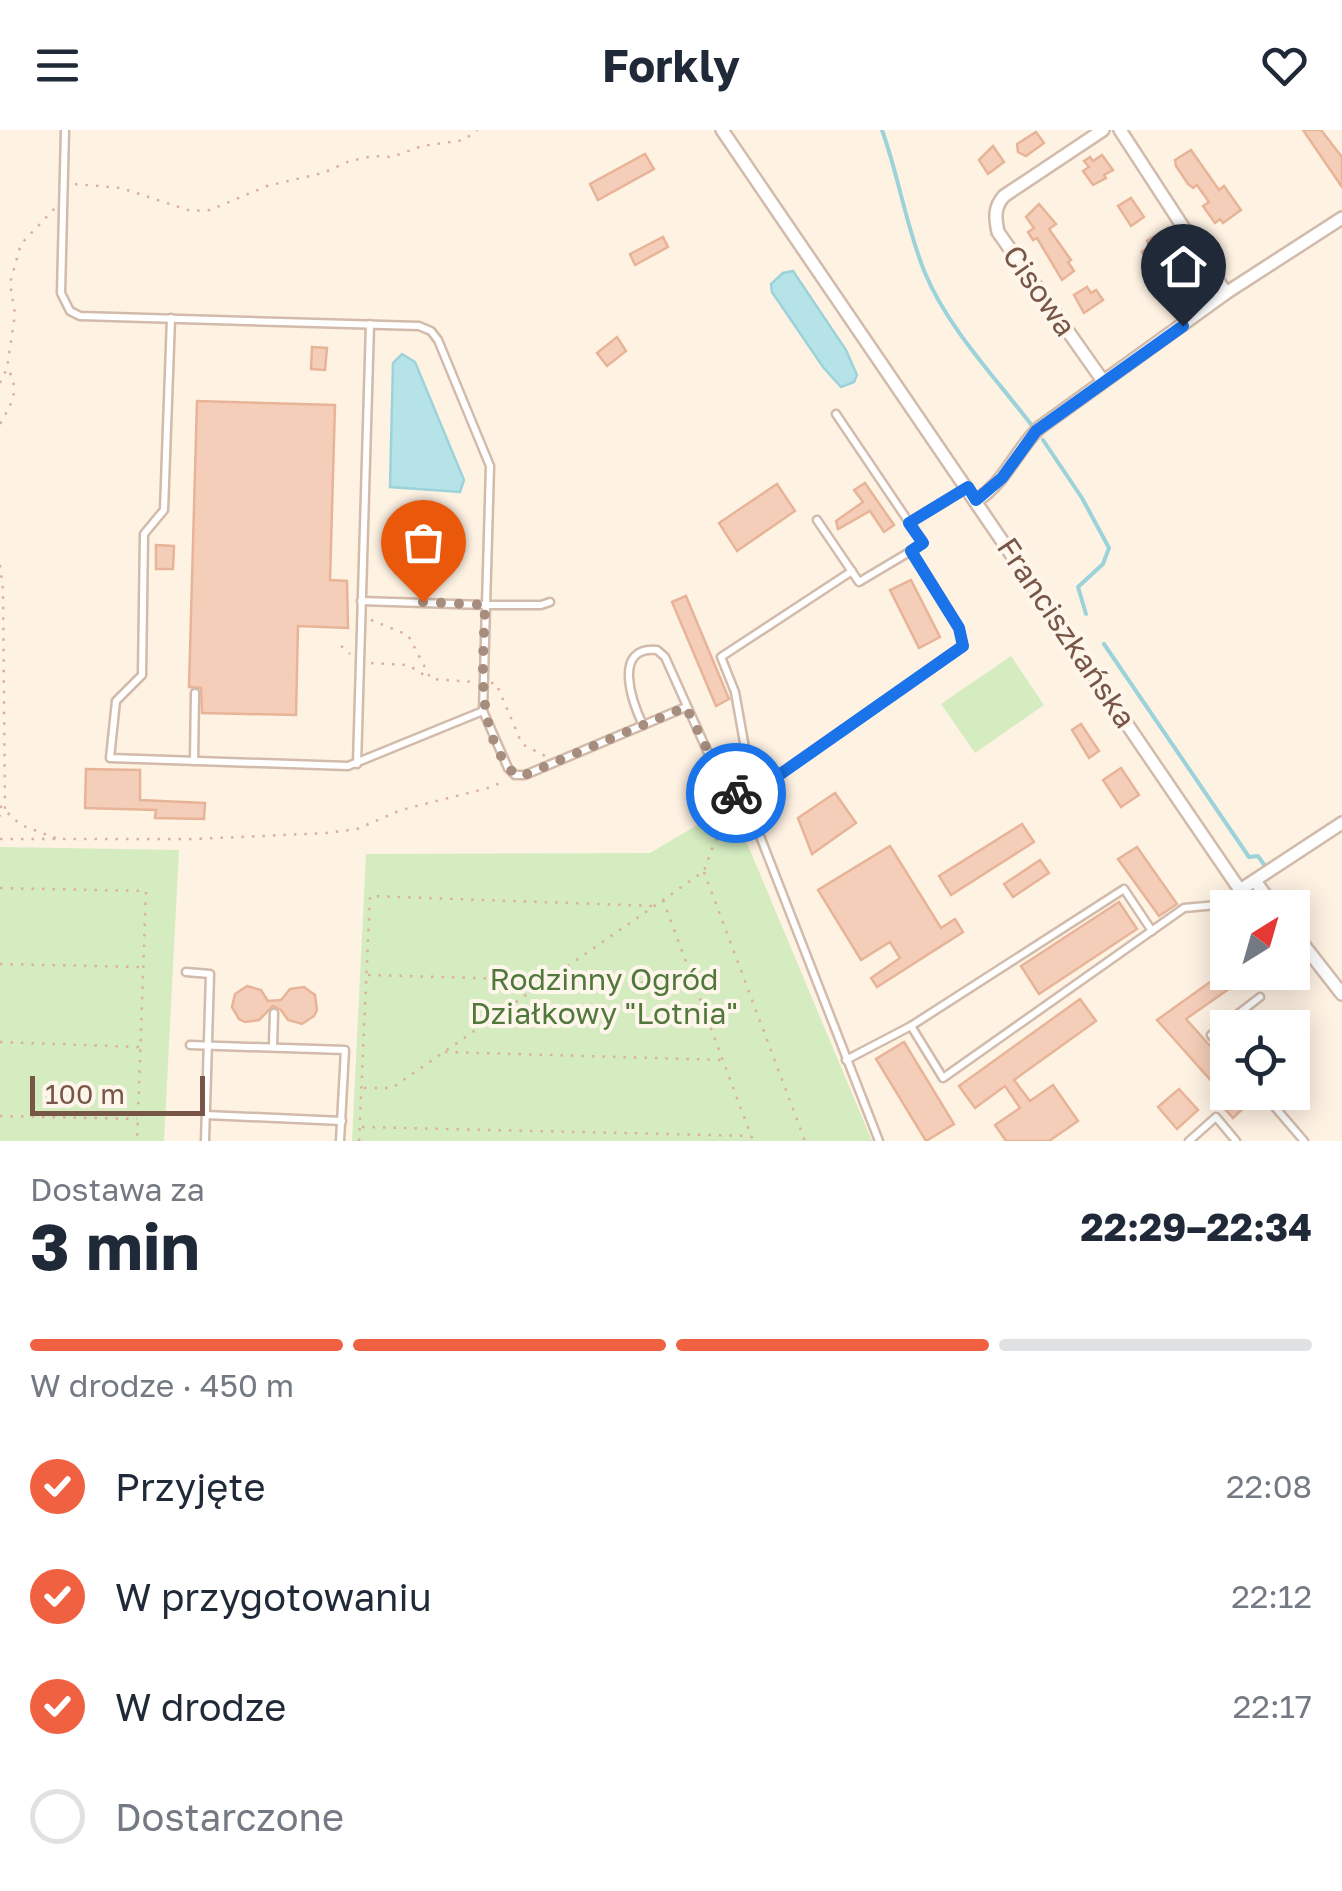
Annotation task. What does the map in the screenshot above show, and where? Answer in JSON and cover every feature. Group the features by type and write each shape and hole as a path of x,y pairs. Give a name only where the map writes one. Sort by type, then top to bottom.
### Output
{"street":[{"name":"Franciszkańska","path":"722,130 1240,890"},
{"name":"Cisowa","path":"1103,130 1004,196 995,219 998,232 1103,381"},
{"path":"1120,130 1226,294"},
{"path":"976,500 1002,478 1036,431 1226,294 1342,218"},
{"path":"1240,890 1342,823"},
{"path":"1255,881 1261,890"},
{"path":"1310,953 1342,994"}],"lane":[{"path":"65,130 61,293 70,311 80,316 420,326 438,340 490,466 484,710 508,768 515,775 525,775 686,707"},
{"path":"170,318 164,510 144,534 142,676 116,701 110,758 357,764 484,710"},
{"path":"357,764 370,324"},
{"path":"816,520 860,582 923,543 836,414"},
{"path":"909,523 968,487"},
{"path":"742,801 963,646 959,628 911,551"},
{"path":"753,793 734,692 722,657 852,571"},
{"path":"360,600 485,605 550,602"},
{"path":"643,725 628,686 631,660 640,652 658,650 665,657 710,755 751,813 879,1141"},
{"path":"194,761 195,693"},
{"path":"846,1060 910,1026 1124,889 1152,931"},
{"path":"910,1026 943,1078 1184,908 1210,906"},
{"path":"186,972 210,974 205,1141"},
{"path":"1243,1010 1260,997"},
{"path":"273,1046 274,1013"},
{"path":"190,1045 345,1050 340,1141"},
{"path":"1277,1110 1304,1141"},
{"path":"206,1115 342,1122"},
{"path":"1188,1141 1216,1117 1236,1141"}],"path":[{"path":"63,183 121,188 190,212 210,210 267,186 350,161 392,157 422,146 464,140 477,130"},
{"path":"0,381 7,368 15,314 10,283 20,244 63,198"},
{"path":"0,424 15,398 16,384 7,368"},
{"path":"0,565 5,810 0,816"},
{"path":"360,616 408,635 430,679"},
{"path":"341,646 359,660 408,665 430,679 496,684 522,744 556,762"},
{"path":"0,839 196,839 357,829 401,810 492,787 515,775"},
{"path":"0,806 34,832 66,840"},
{"path":"362,1088 392,1088 704,871 714,843 738,822"},
{"path":"704,871 805,1141"},
{"path":"0,888 146,892 138,1141"},
{"path":"359,1141 370,896 654,906"},
{"path":"360,1127 752,1138 663,900"},
{"path":"0,964 144,967"},
{"path":"366,975 694,984"},
{"path":"0,1042 141,1047"},
{"path":"444,1052 724,1060"},
{"path":"0,1116 138,1118"}],"green space":[{"path":"1011,656 1044,705 975,753 941,704"},
{"name":"Rodzinny Ogród Działkowy \"Lotnia\"","path":"731,805 872,1141 352,1141 366,854 650,853"},
{"path":"0,847 179,850 164,1141 0,1141"}],"water":[{"path":"793,271 846,350 857,375 854,382 841,387 772,292 771,284 783,273"},
{"path":"402,354 415,362 464,480 460,492 390,487 393,363"}],"building":[{"path":"1303,130 1321,130 1342,157 1342,187"},
{"path":"1036,132 1044,143 1026,156 1018,152 1017,144"},
{"path":"993,146 1004,162 988,174 979,160"},
{"path":"1191,150 1219,190 1224,186 1241,210 1223,223 1220,219 1215,223 1203,206 1209,202 1197,185 1193,188 1188,184 1176,166 1175,160"},
{"path":"645,154 654,169 598,200 590,184"},
{"path":"1102,155 1113,170 1093,185 1083,171 1089,167 1084,161"},
{"path":"1131,198 1144,217 1131,226 1118,206"},
{"path":"1039,204 1056,224 1049,229 1071,260 1068,262 1074,271 1062,280 1037,238 1033,240 1028,232 1034,228 1026,217"},
{"path":"1158,234 1168,249 1173,246 1195,276 1187,281 1193,292 1180,301 1173,292 1168,295 1145,263 1148,260 1142,252 1150,246 1147,241"},
{"path":"663,237 668,247 635,265 630,254"},
{"path":"1087,287 1091,293 1096,290 1103,300 1084,313 1074,295"},
{"path":"617,337 626,351 607,366 597,353"},
{"path":"312,347 327,348 325,370 311,369"},
{"path":"197,401 335,405 330,580 347,581 348,628 298,626 296,715 202,713 201,688 189,687"},
{"path":"865,483 894,525 884,532 870,511 838,529 836,521 863,502 854,490"},
{"path":"777,484 795,511 737,551 719,523"},
{"path":"156,545 174,546 173,569 156,569"},
{"path":"911,580 940,637 919,648 890,590"},
{"path":"686,596 729,699 716,706 672,602"},
{"path":"1081,724 1099,751 1089,758 1072,730"},
{"path":"1121,768 1139,795 1121,807 1103,780"},
{"path":"86,769 140,770 140,800 205,803 204,819 155,818 156,810 85,808"},
{"path":"835,793 856,823 812,854 798,818"},
{"path":"1022,824 1034,842 951,895 939,876"},
{"path":"890,846 941,928 955,919 963,932 877,987 871,978 900,958 890,942 861,960 818,890"},
{"path":"1137,847 1177,904 1159,916 1118,859"},
{"path":"1040,860 1049,873 1013,897 1004,884"},
{"path":"1119,902 1137,929 1039,994 1021,966"},
{"path":"1210,982 1210,990 1227,990 1186,1019 1210,1046 1210,1080 1157,1020"},
{"path":"247,986 261,990 268,1001 281,1000 290,989 304,987 315,995 317,1010 302,1024 288,1020 273,1006 259,1020 245,1022 232,1007 235,994"},
{"path":"1080,999 1096,1021 1014,1080 1030,1101 1053,1085 1078,1121 1049,1141 1006,1141 995,1125 1020,1108 1005,1086 975,1108 959,1086"},
{"path":"904,1042 954,1124 926,1141 876,1059"},
{"path":"1179,1089 1198,1110 1177,1129 1158,1107"}],"waterway":[{"path":"882,130 913,238 935,294 960,334 1033,427"},
{"path":"1043,440 1082,498 1109,548 1103,564 1078,587 1086,614"},
{"path":"1104,644 1249,857 1258,856 1265,866"}],"way so far":[{"path":"423,602 485,605 484,710 508,768 515,775 525,775 686,707 710,755 736,793"}],"route":[{"path":"736,793 742,801 963,646 959,628 911,551 923,543 909,523 968,487 976,500 990,491 1036,431 1183,326"}]}
